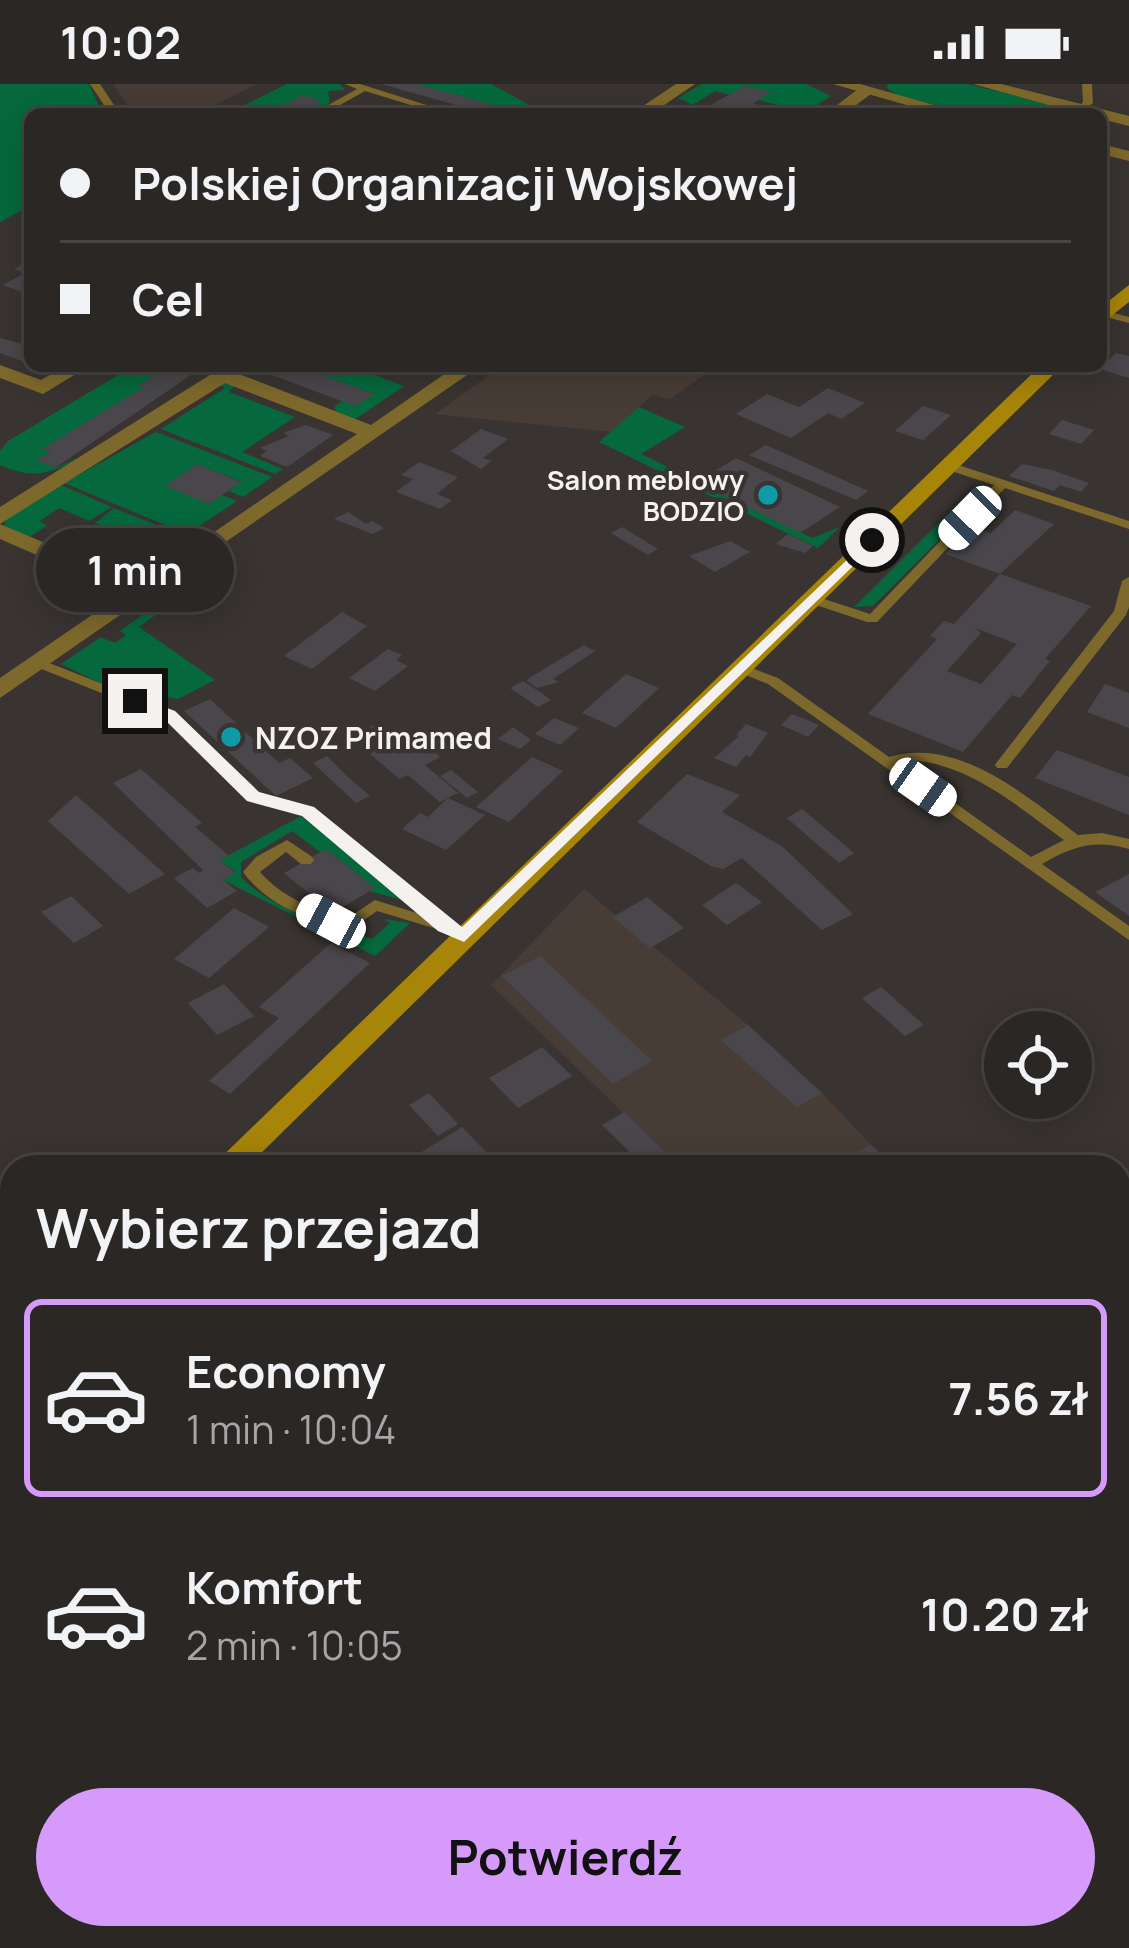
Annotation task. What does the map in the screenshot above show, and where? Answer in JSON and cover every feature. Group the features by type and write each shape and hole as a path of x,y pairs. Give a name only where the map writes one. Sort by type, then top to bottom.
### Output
{"main road":[{"path":"1107,312 1129,291"},
{"path":"239,1155 454,931 741,668 1046,372"}],"street":[{"path":"841,84 872,87 939,108"},
{"path":"981,84 1077,108"},
{"path":"647,108 678,85"},
{"path":"842,108 872,87"},
{"path":"0,371 43,388 70,372"},
{"path":"0,517 228,372"},
{"path":"236,372 373,433"},
{"path":"0,690 461,372"},
{"path":"0,531 141,592"}],"lane":[{"path":"350,84 429,108"},
{"path":"328,108 363,89"},
{"path":"949,466 1129,525"},
{"path":"812,599 872,619 1002,484"},
{"path":"1002,765 1120,611 1129,581"},
{"path":"39,663 169,715 253,796 308,812 454,931"},
{"path":"741,668 772,681 1129,934"},
{"path":"887,762 904,753 946,757 1072,838 1116,839 1129,844"},
{"path":"1031,864 1072,838"},
{"path":"306,860 287,845 261,860 251,872 259,884 331,921 354,922 375,905"},
{"path":"355,900 454,931"}],"shaded area":[{"path":"113,84 257,84 209,108 130,108"},
{"path":"494,372 708,372 670,399 652,395 612,432 435,414"},
{"path":"584,889 748,1025 870,1144 853,1155 667,1155 491,985"}],"green space":[{"path":"0,84 89,84 100,108 24,108 24,209 0,222"},
{"path":"287,84 340,84 345,90 328,91 330,103 320,108 239,108"},
{"path":"416,84 491,84 535,108 503,108"},
{"path":"702,84 806,84 831,96 813,108 758,100 768,92 746,86 731,95 715,91 693,105 678,98"},
{"path":"888,84 968,84 1063,108 949,108 896,95"},
{"path":"123,372 160,372 139,385 148,390 44,450 52,453 35,459 55,468 80,457 60,468 41,473 0,465 0,451 8,441"},
{"path":"314,372 366,372 404,386 354,420 335,411 342,401 356,406 372,393"},
{"path":"217,383 236,385 229,392 295,417 242,452 283,469 275,474 161,429 225,388"},
{"path":"639,407 685,427 641,454 812,538 840,527 818,548 599,442"},
{"path":"156,432 272,477 243,497 229,491 240,481 197,464 167,485 209,504 222,495 237,501 187,534 64,483"},
{"path":"61,485 112,507 89,521 59,508 40,521 47,526 29,537 4,526 6,519"},
{"path":"976,486 985,492 983,496 873,606 854,607"},
{"path":"114,508 184,536 124,577 99,567 106,566 109,563 104,561 113,554 128,560 147,546 95,523"},
{"path":"181,588 189,591 139,627 215,680 178,699 104,685 61,664 101,637 115,643 126,635 120,631"},
{"path":"301,816 409,902 369,891 374,887 326,849 320,852 292,831 241,862 241,877 293,911 372,939 390,923 384,919 410,923 375,956 223,880 235,872 220,860"}],"building":[{"path":"381,84 416,84 505,108 467,108"},
{"path":"745,86 770,92 753,104 780,108 731,108 705,108"},
{"path":"303,95 322,101 309,108 278,108"},
{"path":"24,274 24,293 3,285"},
{"path":"0,338 24,344 24,362 0,353"},
{"path":"1116,353 1129,356 1129,378 1107,371 1107,362"},
{"path":"160,372 195,372 55,468 34,459 52,453 42,449 140,389 148,390 138,386"},
{"path":"314,372 374,394 355,406 269,374"},
{"path":"828,388 865,403 841,419 828,413 791,438 736,414 767,394 799,407"},
{"path":"923,406 951,415 923,440 895,431"},
{"path":"1062,420 1094,430 1081,444 1049,434"},
{"path":"306,425 333,435 287,467 260,456 267,451 260,448"},
{"path":"481,429 508,439 483,458 491,461 481,469 451,451"},
{"path":"766,445 868,491 856,500 749,455"},
{"name":"Salon meblowy BODZIO","path":"736,458 840,507 800,533 697,482"},
{"path":"419,462 458,477 437,494 452,500 440,509 396,492 413,479 401,475"},
{"path":"197,464 241,482 209,504 165,486"},
{"path":"1022,464 1089,483 1081,492 1060,485 1054,491 1009,476"},
{"path":"1015,510 1054,524 1000,574 945,554 971,526 991,533"},
{"path":"348,512 366,524 372,521 384,528 373,534 334,519"},
{"path":"622,527 658,549 648,555 611,533"},
{"path":"788,534 813,546 805,553 776,544"},
{"path":"730,541 750,552 715,572 689,556"},
{"path":"1000,574 1091,606 1045,659 1050,661 1020,698 1012,695 963,752 868,714 937,639 930,636 944,621 954,624","holes":["975,628 1017,644 981,684 947,671 981,633"]},
{"path":"342,612 367,626 312,669 284,656"},
{"path":"584,645 595,651 553,679 559,682 537,688 526,680"},
{"path":"388,649 402,655 396,660 408,666 375,691 349,678"},
{"path":"626,674 659,688 616,728 582,713"},
{"path":"523,681 551,700 538,707 510,688"},
{"path":"1105,684 1129,693 1129,728 1087,712"},
{"name":"NZOZ Primamed","path":"210,699 279,763 290,758 313,778 276,796 184,711"},
{"path":"792,714 819,725 808,737 781,725"},
{"path":"554,718 579,728 560,745 535,734"},
{"path":"376,724 412,754 402,743 416,736 429,746 440,757 425,765 458,793 440,802 408,775 399,779 351,737"},
{"path":"746,724 768,733 750,757 746,755 736,767 714,758 739,736"},
{"path":"513,727 531,740 520,749 498,739"},
{"path":"1057,750 1129,777 1129,815 1035,778"},
{"path":"327,756 370,796 356,803 313,763"},
{"path":"532,757 563,771 509,822 476,807"},
{"path":"141,769 202,823 195,827 229,856 220,860 235,873 223,880 237,891 207,908 174,878 193,868 199,873 203,870 113,783"},
{"path":"451,770 478,792 467,798 440,776"},
{"path":"687,774 740,795 722,812 783,847 853,914 822,930 742,858 723,869 711,866 637,822"},
{"path":"76,795 165,874 129,894 48,821"},
{"path":"448,798 485,815 446,850 402,829 420,813 428,817"},
{"path":"802,809 854,853 839,863 787,818"},
{"path":"326,849 375,888 333,913 284,873"},
{"path":"1129,874 1129,916 1095,892"},
{"path":"736,883 762,902 727,925 702,905"},
{"path":"71,896 103,926 74,943 41,912"},
{"path":"647,897 684,928 650,948 613,917"},
{"path":"234,908 269,927 209,978 174,959"},
{"path":"331,943 370,963 230,1094 209,1081 279,1018 259,1007"},
{"path":"540,956 652,1061 613,1084 502,976"},
{"path":"224,984 254,1016 217,1035 188,1003"},
{"path":"881,987 924,1025 905,1036 862,998"},
{"path":"748,1025 822,1093 797,1107 721,1040"},
{"path":"542,1047 572,1076 518,1108 489,1078"},
{"path":"429,1093 458,1124 438,1136 409,1105"},
{"path":"624,1112 668,1155 633,1155 602,1125"},
{"path":"462,1127 487,1153 484,1155 417,1155"},
{"path":"870,1144 882,1155 853,1155"}],"place":[{"name":"Salon meblowy BODZIO","path":"768,495"},
{"name":"NZOZ Primamed","path":"231,737"}],"route":[{"path":"135,701 169,715 253,796 308,812 445,926 464,936 872,540"}]}
